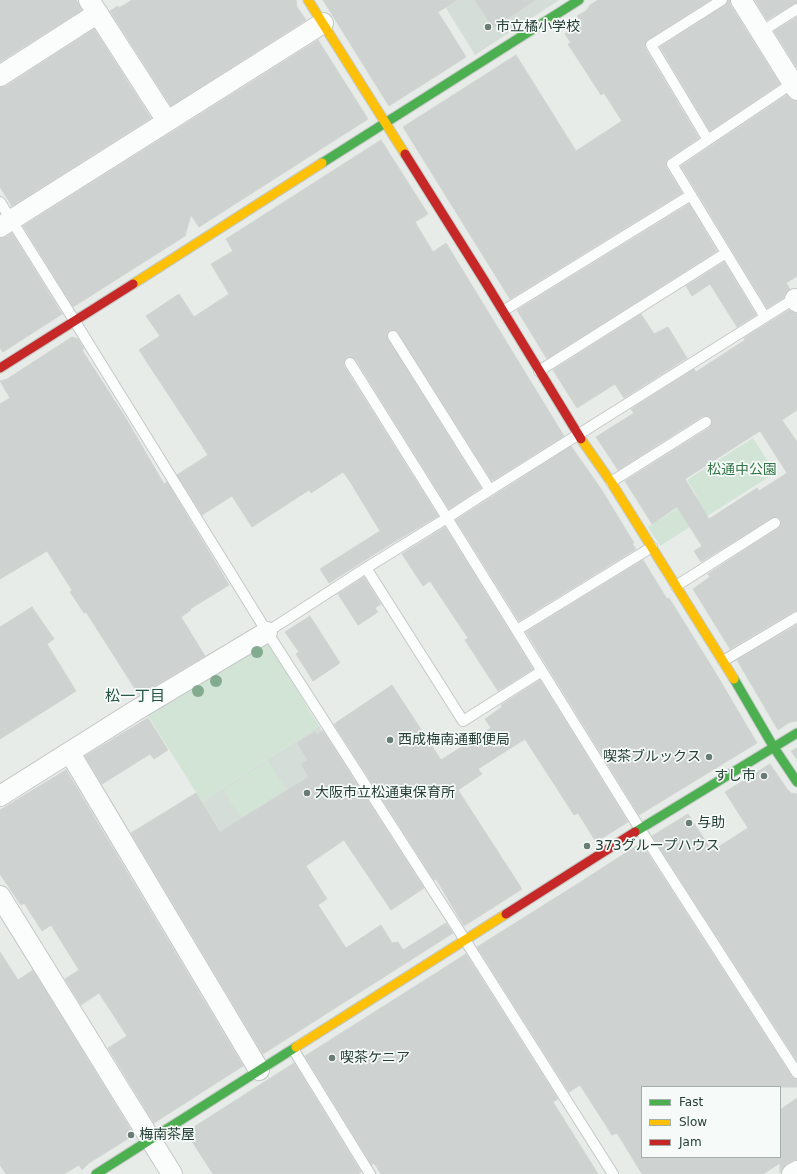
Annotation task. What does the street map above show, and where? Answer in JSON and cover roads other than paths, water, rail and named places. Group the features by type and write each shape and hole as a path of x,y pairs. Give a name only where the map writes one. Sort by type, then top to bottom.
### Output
{"street":[{"path":"308,0 503,311 578,434 611,482 652,547 723,661 773,746 797,782"},
{"path":"0,368 579,0"},
{"path":"741,0 796,84"},
{"path":"0,76 93,7 167,121"},
{"path":"6,224 323,23"},
{"path":"0,796 136,711 267,632"},
{"path":"96,1174 640,829 773,746 797,733"},
{"path":"70,752 260,1070"},
{"path":"0,896 172,1174"},
{"path":"792,1174 797,1171"}],"lane":[{"path":"708,140 651,45 722,0"},
{"path":"761,32 797,9"},
{"path":"765,317 672,164 796,84"},
{"path":"503,311 691,196"},
{"path":"0,202 6,224 74,320 267,632 466,940 613,1174"},
{"path":"539,371 726,253"},
{"path":"267,632 578,434 796,299"},
{"path":"393,336 490,490"},
{"path":"350,363 640,829 797,1073"},
{"path":"611,482 706,422"},
{"path":"676,586 775,523"},
{"path":"517,630 652,547"},
{"path":"366,568 463,720 542,671"},
{"path":"723,661 797,617"},
{"path":"293,1049 370,1174"}],"place":[{"name":"市立橘小学校","path":"488,27"},
{"name":"西成梅南通郵便局","path":"390,740"},
{"name":"喫茶ブルックス","path":"709,757"},
{"name":"すし市","path":"764,776"},
{"name":"大阪市立松通東保育所","path":"307,793"},
{"name":"与助","path":"689,823"},
{"name":"373グループハウス","path":"587,846"},
{"name":"喫茶ケニア","path":"332,1058"},
{"name":"梅南茶屋","path":"131,1135"}],"district":[{"name":"松一丁目","path":"135,697"}],"park label":[{"name":"松通中公園","path":"742,470"}]}
